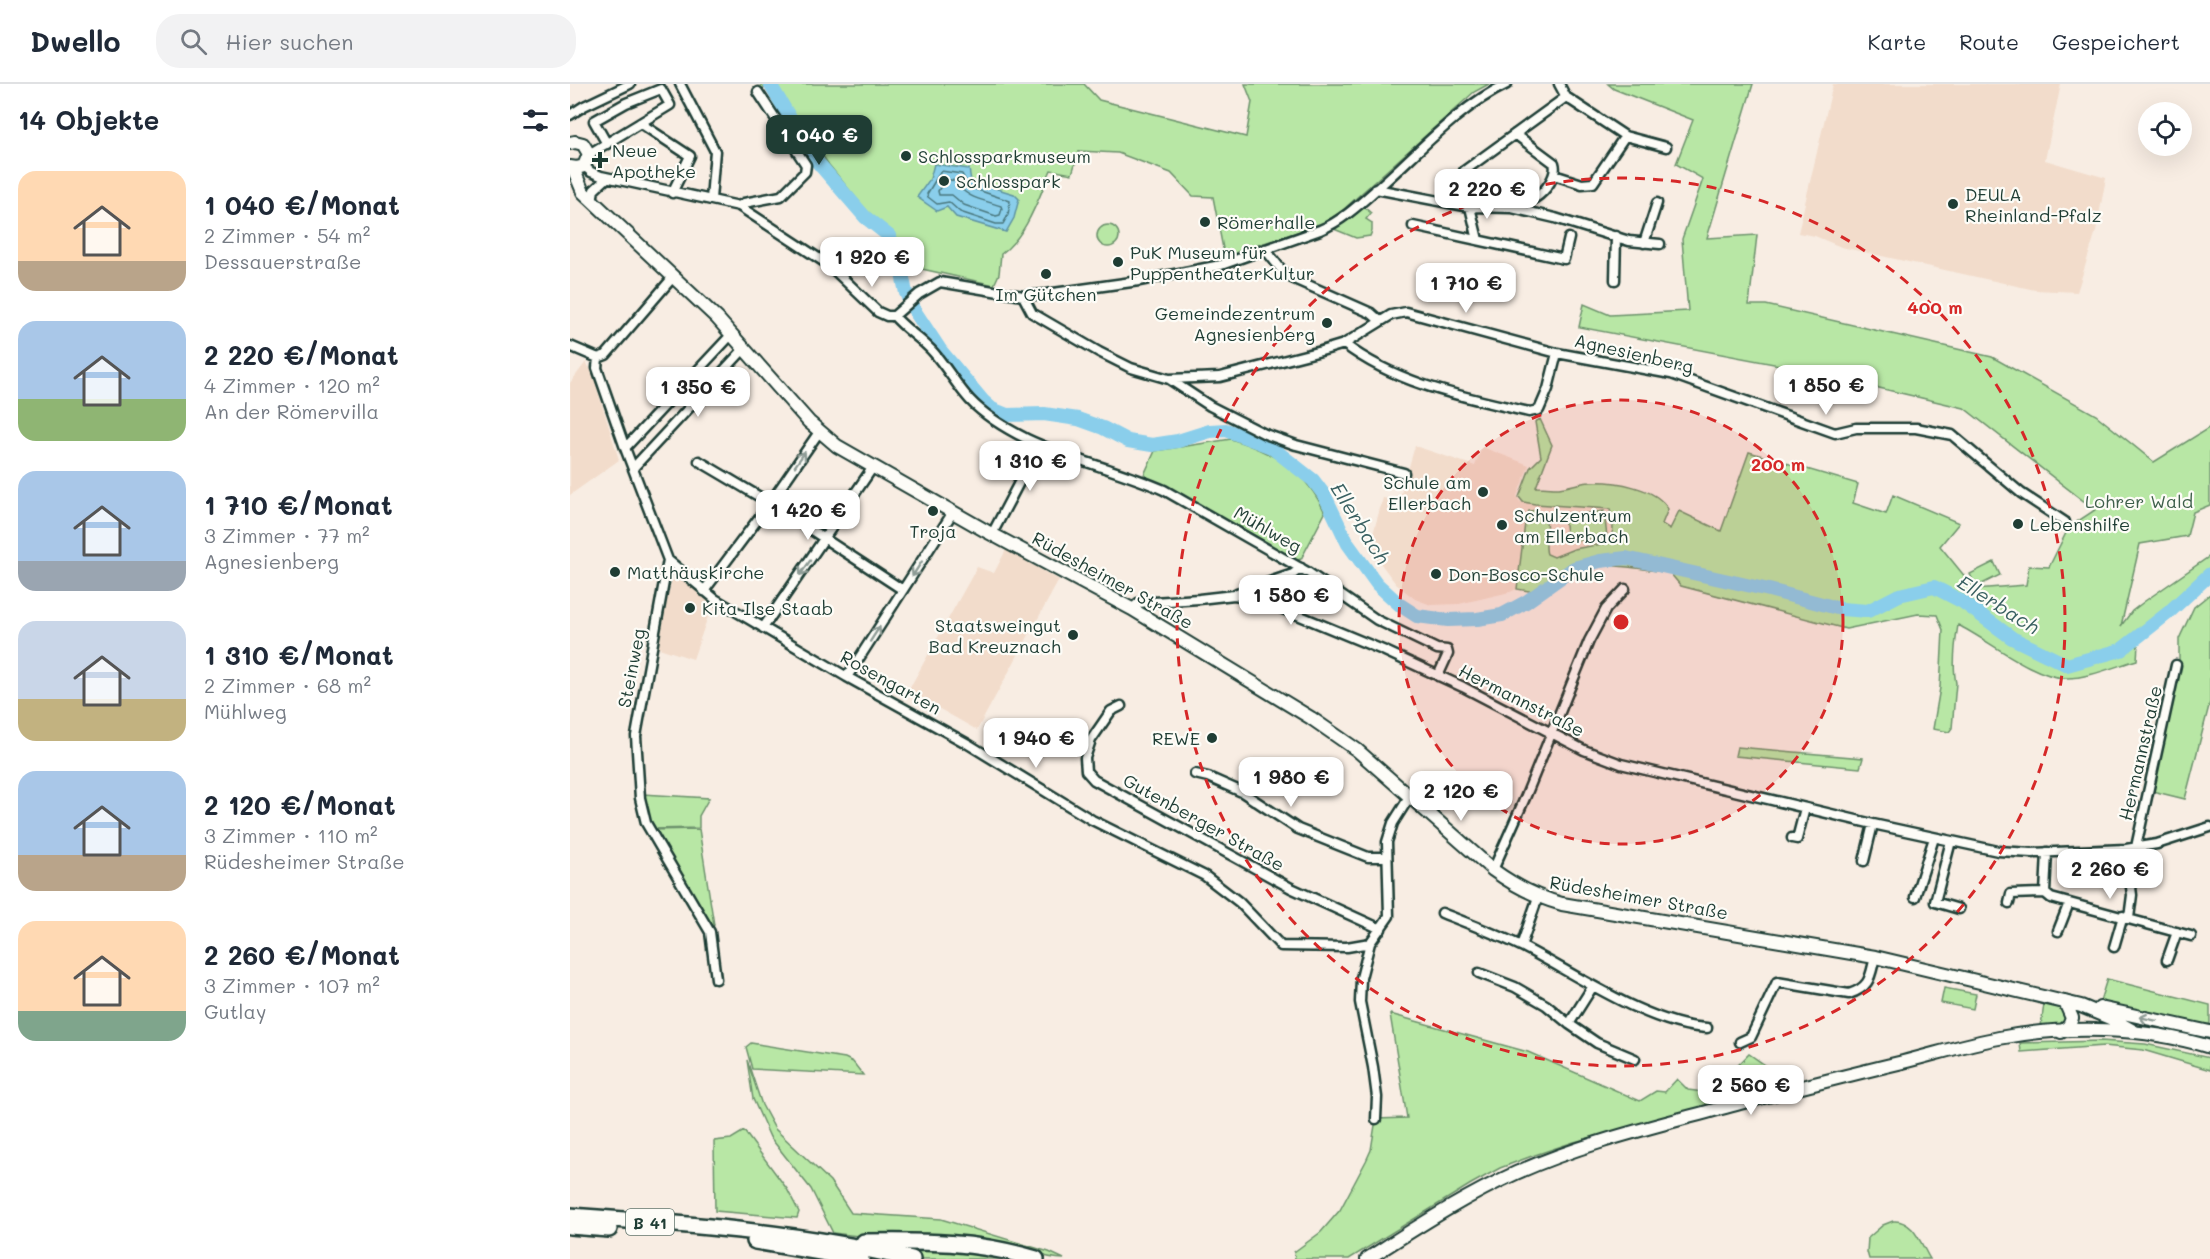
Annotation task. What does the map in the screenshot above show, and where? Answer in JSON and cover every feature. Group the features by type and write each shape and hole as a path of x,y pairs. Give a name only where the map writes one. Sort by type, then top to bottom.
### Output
{"highway":[{"name":"B 41","path":"570,1216 730,1228 843,1252 861,1259"},
{"name":"B 41","path":"570,1226 722,1237 912,1259"},
{"name":"B 41","path":"843,1252 937,1242 969,1244 1011,1251 1036,1259"}],"street":[{"path":"570,115 630,84"},
{"path":"680,84 715,151 711,199"},
{"path":"894,316 931,285 940,282 1023,296 1139,281 1221,265 1330,226 1377,189 1470,107 1507,84"},
{"path":"1559,84 1566,97 1625,136 1666,147"},
{"path":"580,165 607,144 670,105 662,89 626,103 594,121 607,144"},
{"path":"580,165 607,178 739,206 744,202 781,196 805,172 806,165 758,92"},
{"path":"1464,171 1566,97"},
{"path":"640,123 690,156 672,193"},
{"path":"1512,208 1537,197 1556,169 1554,163 1515,134"},
{"path":"1554,175 1582,184 1593,183 1625,136"},
{"path":"570,143 583,144 580,165"},
{"name":"Rüdesheimer Straße","path":"580,165 583,180 592,201 717,318 743,350 819,432 837,446 992,534 1132,609 1311,718 1357,750 1493,870 1516,886 1538,897 1573,906 1875,957 2081,1006 2208,1031"},
{"path":"592,201 594,190 607,178"},
{"path":"1377,189 1470,207 1512,208 1555,218 1629,242 1660,244"},
{"path":"1644,243 1657,203"},
{"name":"Mühlweg","path":"739,206 822,261 878,312 894,316 917,335 935,354 970,400 983,412 1026,438 1070,457 1142,480 1164,490 1301,567 1377,620 1437,649 1447,650 1448,654 1438,676"},
{"path":"1470,207 1479,240"},
{"path":"1413,226 1564,259 1569,238"},
{"path":"1615,280 1617,237"},
{"path":"1266,249 1278,266 1292,278 1371,314 1380,321"},
{"path":"570,346 598,358 606,354 674,276"},
{"path":"1023,296 1032,313 1099,352 1131,368 1169,379 1210,406 1273,437 1404,473"},
{"name":"Agnesienberg","path":"1169,379 1235,374 1344,344 1380,321 1399,313 1413,313 1557,353 1671,374 1835,432 1856,428 1916,428 1952,435 2021,493 2065,522"},
{"path":"625,448 731,335"},
{"path":"1344,344 1387,370 1414,381 1444,391 1529,412 1539,410 1544,402 1557,353"},
{"path":"633,468 743,350"},
{"path":"598,358 597,368 668,560"},
{"path":"704,591 770,503 819,432"},
{"name":"Mühlweg","path":"992,534 1031,460 1040,453 1070,457"},
{"path":"699,461 770,503 903,590"},
{"path":"763,627 873,468"},
{"path":"847,677 953,512"},
{"name":"Rosengarten","path":"668,560 704,591 847,677 968,744 1092,820 1204,876 1239,902 1281,946 1347,947 1370,944"},
{"name":"Steinweg","path":"668,560 636,736 640,798 646,823 710,932 716,979"},
{"name":"Hermannstraße","path":"1132,609 1138,603 1234,595 1293,574 1301,567"},
{"path":"1493,870 1589,641 1603,613 1625,589"},
{"name":"Hermannstraße","path":"1234,595 1259,599 1385,651 1584,750 1621,764 1805,808 1998,851 2126,849 2157,844 2210,827"},
{"name":"Hermannstraße","path":"2136,847 2176,665"},
{"name":"Gutenberger Straße","path":"1121,706 1111,711 1086,753 1086,771 1094,780 1291,888 1382,929"},
{"path":"1195,774 1208,777 1242,792 1298,829 1368,857 1387,857"},
{"path":"1376,1119 1375,1077 1359,992 1370,944 1388,920 1390,909 1387,857 1390,832 1410,796"},
{"path":"1792,838 1797,839 1805,808"},
{"path":"1864,861 1873,824"},
{"path":"1915,897 1934,838"},
{"path":"1951,841 1935,902 1959,909"},
{"path":"2114,947 2132,895 2126,849"},
{"path":"2045,893 2047,852"},
{"path":"2009,903 2011,894 2045,893 2051,898 2191,936"},
{"path":"1521,946 1538,897"},
{"path":"2058,931 2069,903"},
{"path":"1442,913 1521,946 1593,986 1652,1015 1694,1028 1707,1028"},
{"path":"2167,960 2177,932"},
{"path":"1740,1042 1751,1037 1777,981 1849,994 1860,991 1868,984 1875,957"},
{"path":"1479,973 1515,987 1546,1005 1597,1043 1635,1059"},
{"path":"1569,1024 1593,986"},
{"path":"2061,1032 2069,1026 2072,1018 2065,1002"},
{"name":"Rüdesheimer Straße","path":"2081,1006 2135,1032"},
{"path":"1367,1259 1473,1194 1516,1173 1575,1150 1812,1084 2000,1038 2061,1032 2135,1032 2210,1047"}],"shaded area":[{"name":"DEULA Rheinland-Pfalz","path":"1833,84 2061,84 2045,160 2106,178 2096,231 2077,292 2035,290 1841,247 1815,236 1798,233"},
{"path":"586,362 592,372 619,460 570,495 570,383"},
{"name":"Schulzentrum am Ellerbach","path":"1415,446 1475,466 1482,447 1529,465 1517,496 1520,502 1625,489 1632,555 1561,569 1510,592 1459,604 1431,605 1415,599 1396,584 1369,548 1383,498 1399,501"},
{"path":"1006,550 1059,580 977,730 908,691 977,567 994,573"},
{"path":"677,574 712,605 693,659 656,647 673,575"}],"green space":[{"path":"760,84 1084,84 1099,100 1246,137 1252,102 1245,84 1489,84 1474,92 1344,209 1324,223 1226,256 1213,197 1193,196 1171,173 1118,153 1079,151 1072,174 1051,170 1025,227 1001,254 999,274 994,285 913,267 888,230 865,209 829,165 778,87 762,88"},
{"name":"Lohrer Wald","path":"1608,84 1753,84 1707,238 1757,235 1749,305 1766,305 1992,357 2096,415 2154,462 2210,427 2210,505 2193,512 2187,536 2140,544 2121,626 2132,611 2210,556 2210,581 2138,644 2137,660 2101,672 2073,678 2052,676 2025,665 1958,625 1954,661 1956,683 1952,728 1949,732 1933,729 1940,688 1943,630 1937,615 1918,614 1846,629 1681,586 1670,573 1616,566 1587,567 1575,571 1564,577 1547,594 1517,589 1525,523 1529,511 1538,511 1546,519 1547,554 1554,557 1574,549 1611,540 1613,528 1610,509 1535,504 1523,502 1519,497 1530,468 1541,457 1535,422 1540,419 1552,445 1536,487 1559,488 1600,482 1622,484 1654,495 1662,501 1668,509 1662,524 1670,529 1679,511 1721,531 1749,452 1858,484 1853,503 1886,514 1893,495 1959,523 1940,546 1975,589 2026,585 2029,566 2049,567 2069,527 2095,510 1964,408 1790,367 1579,327 1584,304 1610,315 1688,311 1682,239 1703,179 1676,164 1693,120 1614,89"},
{"path":"1363,206 1371,213 1366,219 1372,223 1370,236 1356,238 1334,229"},
{"path":"1108,225 1116,228 1119,236 1116,244 1108,247 1100,244 1097,236 1100,228"},
{"path":"1231,439 1261,450 1287,465 1308,485 1317,498 1325,513 1301,559 1294,561 1172,490 1143,477 1155,451"},
{"path":"1604,511 1607,537 1567,542 1564,516"},
{"path":"1994,562 2000,575 1976,587 1970,574"},
{"path":"2210,594 2210,702 2185,799 2152,791 2179,664 2179,639 2194,607"},
{"path":"1737,747 1863,758 1860,768 1735,756"},
{"path":"642,794 709,798 699,816 699,828 652,829"},
{"path":"699,829 714,925 711,926 652,830"},
{"path":"2107,979 2210,1005 2210,1024 2185,1023 2100,1001"},
{"path":"1944,988 1976,994 1973,1009 1941,1003"},
{"path":"2044,1004 2057,1007 2065,1012 2067,1015 2063,1024 2041,1026"},
{"path":"1390,1014 1528,1052 1640,1101 1656,1091 1665,1092 1677,1079 1688,1090 1711,1093 1749,1054 1791,1083 1574,1142 1500,1168 1349,1259 1295,1259 1294,1252 1321,1232 1340,1210 1371,1150 1376,1119 1407,1118"},
{"path":"2101,1041 2145,1044 2210,1058 2210,1070 2143,1050 2104,1046 2021,1052 2020,1043"},
{"path":"751,1043 845,1058 853,1062 863,1075 752,1069 746,1047"},
{"path":"747,1060 762,1105 775,1129 830,1181 851,1213 941,1219 1049,1252 1064,1259 1002,1245 833,1233 811,1189 770,1137 753,1099"},
{"path":"744,1131 787,1189 799,1212 797,1218 715,1211 714,1141 731,1139"},
{"path":"1900,1221 1911,1228 1930,1259 1869,1259 1868,1238 1883,1225"},
{"path":"931,1247 1022,1259 922,1259 884,1250"}],"water":[{"path":"934,164 969,169 971,181 1014,194 1019,199 1014,218 1006,232 956,217 947,207 937,211 917,197 930,179"}],"waterway":[{"name":"Ellerbach","path":"770,84 813,157 865,217 889,236 898,254 906,293 916,313 941,351 992,409 1007,415 1044,414 1078,419 1103,428 1128,441 1152,445 1178,441 1210,431 1226,430 1271,447 1313,480 1325,496 1348,544 1377,584 1400,605 1417,616 1448,620 1502,615 1526,602 1574,568 1600,561 1626,558 1769,590 1841,609 1868,611 1899,595 1934,587 1963,602 2012,638 2067,665 2121,650 2168,613 2210,574"}],"place":[{"name":"Schlossparkmuseum","path":"906,156"},
{"name":"Neue Apotheke","path":"600,160"},
{"name":"Schlosspark","path":"944,181"},
{"name":"DEULA Rheinland-Pfalz","path":"1953,204"},
{"name":"Römerhalle","path":"1205,222"},
{"name":"PuK Museum für PuppentheaterKultur","path":"1118,262"},
{"name":"Im Gütchen","path":"1046,274"},
{"name":"Gemeindezentrum Agnesienberg","path":"1327,323"},
{"name":"Schule am Ellerbach","path":"1483,492"},
{"name":"Troja","path":"933,511"},
{"name":"Lebenshilfe","path":"2018,524"},
{"name":"Schulzentrum am Ellerbach","path":"1502,525"},
{"name":"Matthäuskirche","path":"615,572"},
{"name":"Don-Bosco-Schule","path":"1436,574"},
{"name":"Kita Ilse Staab","path":"690,608"},
{"name":"Staatsweingut Bad Kreuznach","path":"1073,635"},
{"name":"REWE","path":"1212,738"}]}
